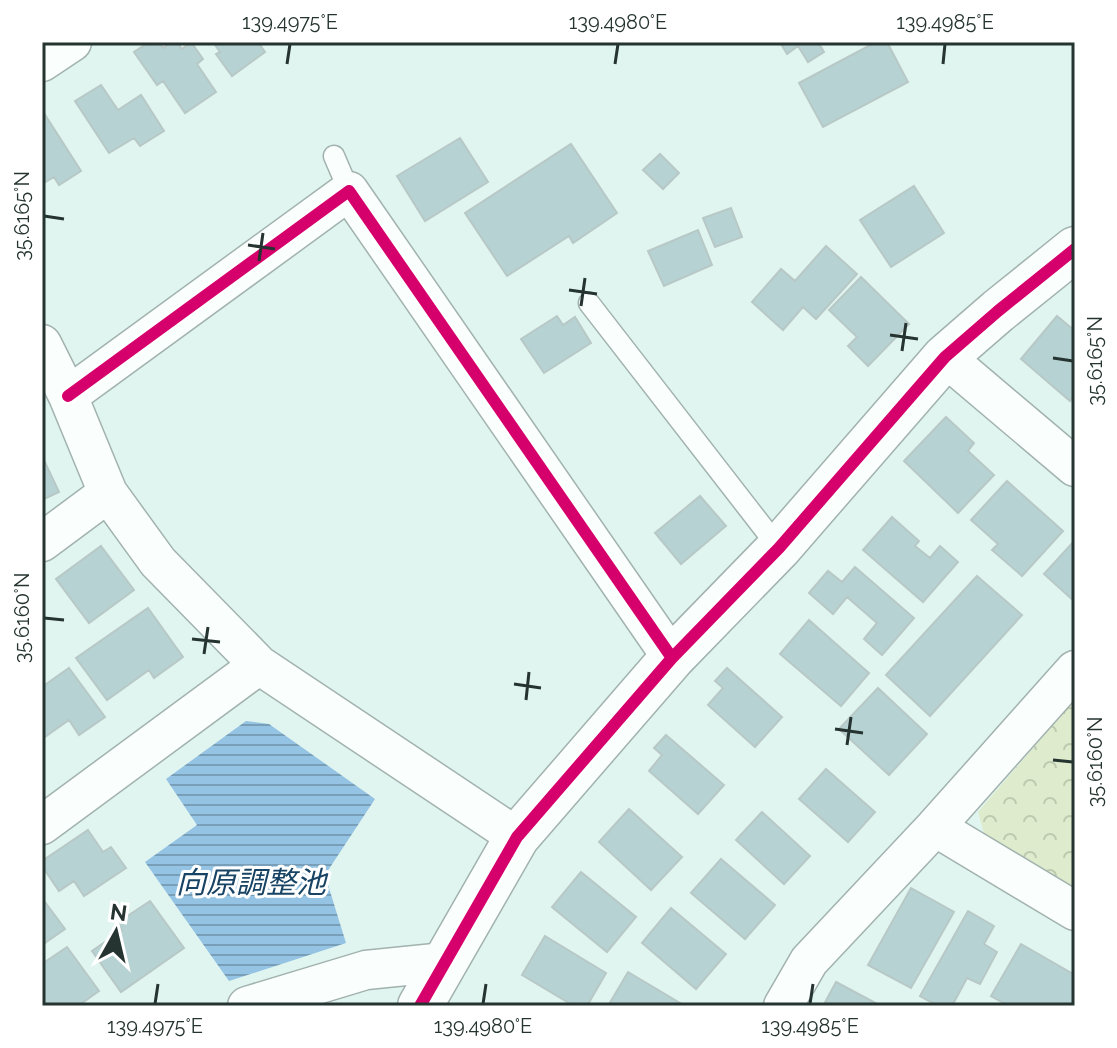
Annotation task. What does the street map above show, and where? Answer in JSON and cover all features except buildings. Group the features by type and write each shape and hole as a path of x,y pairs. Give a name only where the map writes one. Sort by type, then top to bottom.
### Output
{"street":[{"path":"42,62 72,42"},
{"path":"68,396 349,191 672,658"},
{"path":"420,1006 517,837 672,658 779,548 945,357 1075,249"},
{"path":"42,344 68,396 108,493 158,562 259,665 517,837"},
{"path":"945,357 1075,467"},
{"path":"42,542 108,493"},
{"path":"42,825 259,665"},
{"path":"783,1006 809,961 935,827 1075,670"},
{"path":"935,827 1075,911"},
{"path":"247,1006 366,970 445,962"}],"lane":[{"path":"334,156 349,191"},
{"path":"589,303 779,548"}],"green space":[{"path":"1075,699 1075,890 985,837 978,812"}],"water":[{"name":"向原調整池","path":"246,721 269,724 375,799 325,875 346,943 229,981 145,862 197,825 166,779"}],"cycle path":[{"path":"68,396 349,191 672,658"},
{"path":"420,1006 517,837 672,658 779,548 945,357 1075,249"}]}
